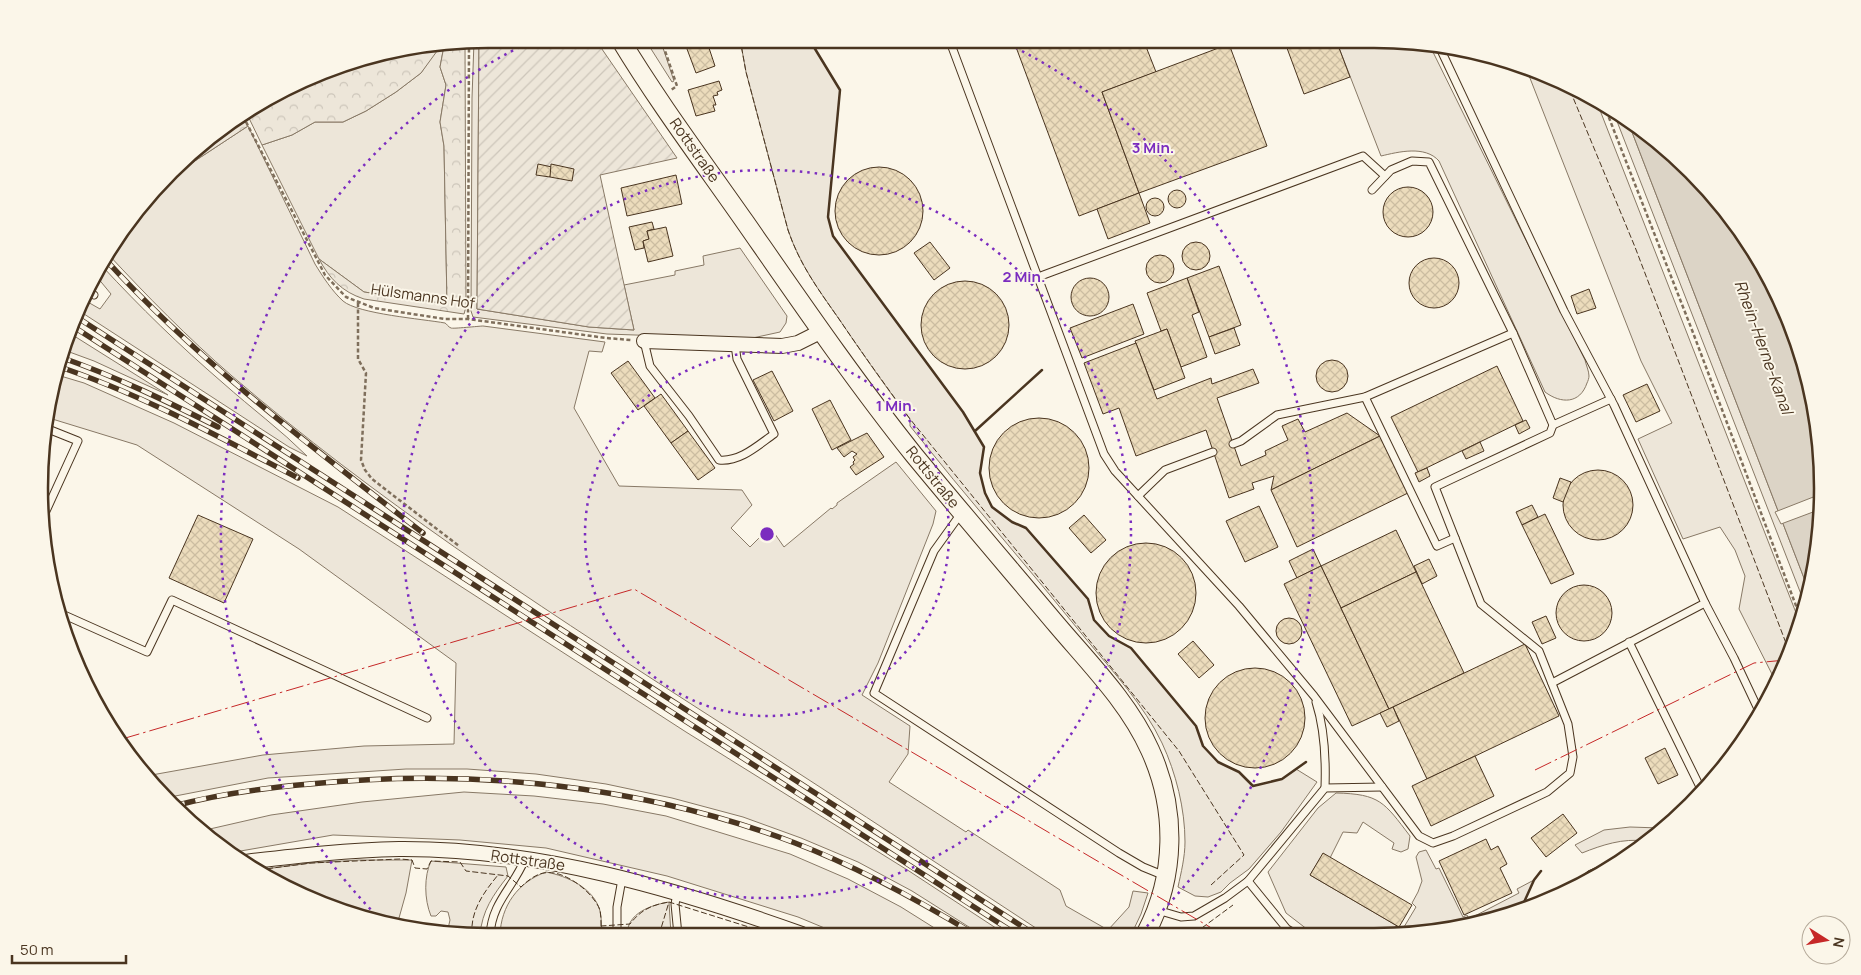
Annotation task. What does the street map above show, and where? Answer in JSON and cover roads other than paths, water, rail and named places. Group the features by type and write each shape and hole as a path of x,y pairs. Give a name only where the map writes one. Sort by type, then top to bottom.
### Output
{"street":[{"name":"Rottstraße","path":"626,48 820,332 912,453 1092,666 1126,708 1138,727 1154,759 1168,805 1170,846 1166,876 1157,910 1148,928"},
{"path":"644,341 782,346 798,343 820,332"},
{"name":"Rottstraße","path":"255,861 322,853 400,849 525,858 622,878 677,894 774,928"}],"lane":[{"path":"952,48 1104,454 1115,471 1239,606 1314,696 1419,836 1433,843 1453,836 1547,792 1570,773 1573,757 1568,724 1539,651 1481,604 1435,487 1550,432 1553,424 1513,334 1429,162 1412,160 1391,170 1372,190"},
{"path":"1442,53 1564,311 1611,399 1705,603 1756,705"},
{"path":"1038,277 1363,156 1385,176"},
{"path":"1233,444 1242,441 1277,415 1365,396 1513,334"},
{"path":"644,341 650,366 689,416 719,460 729,461 750,452 774,434 737,359 735,345"},
{"path":"1365,396 1437,546 1455,538"},
{"path":"1553,424 1611,399"},
{"path":"48,507 78,442 51,430"},
{"path":"1138,496 1165,470 1213,452"},
{"path":"962,512 934,551 874,693 1119,853 1143,867 1166,876"},
{"path":"67,616 147,652 172,600 427,718"},
{"path":"1552,683 1705,603"},
{"path":"1629,642 1699,784"},
{"path":"1157,910 1180,917 1194,916 1225,898 1248,881 1325,788 1326,761 1322,721 1314,696"},
{"path":"1325,788 1382,787"},
{"path":"491,928 495,910 503,895 514,881 525,858"},
{"path":"616,928 617,907 622,878"},
{"path":"1248,881 1286,928"},
{"path":"677,894 675,904 677,928"}],"water":[{"name":"Rhein-Herne-Kanal","path":"1632,132 1685,176 1723,220 1755,268 1780,319 1799,374 1810,430 1813,459 1813,516 1804,578"}],"railway":[{"path":"109,263 179,334 218,369 299,436 423,533"},
{"path":"81,320 1025,928"},
{"path":"77,329 1007,928"},
{"path":"67,359 160,398 218,427"},
{"path":"64,368 149,403 298,478"},
{"path":"182,804 224,795 310,784 433,778 495,780 617,795 678,807 737,823 795,843 841,862 886,884 964,928"}]}
